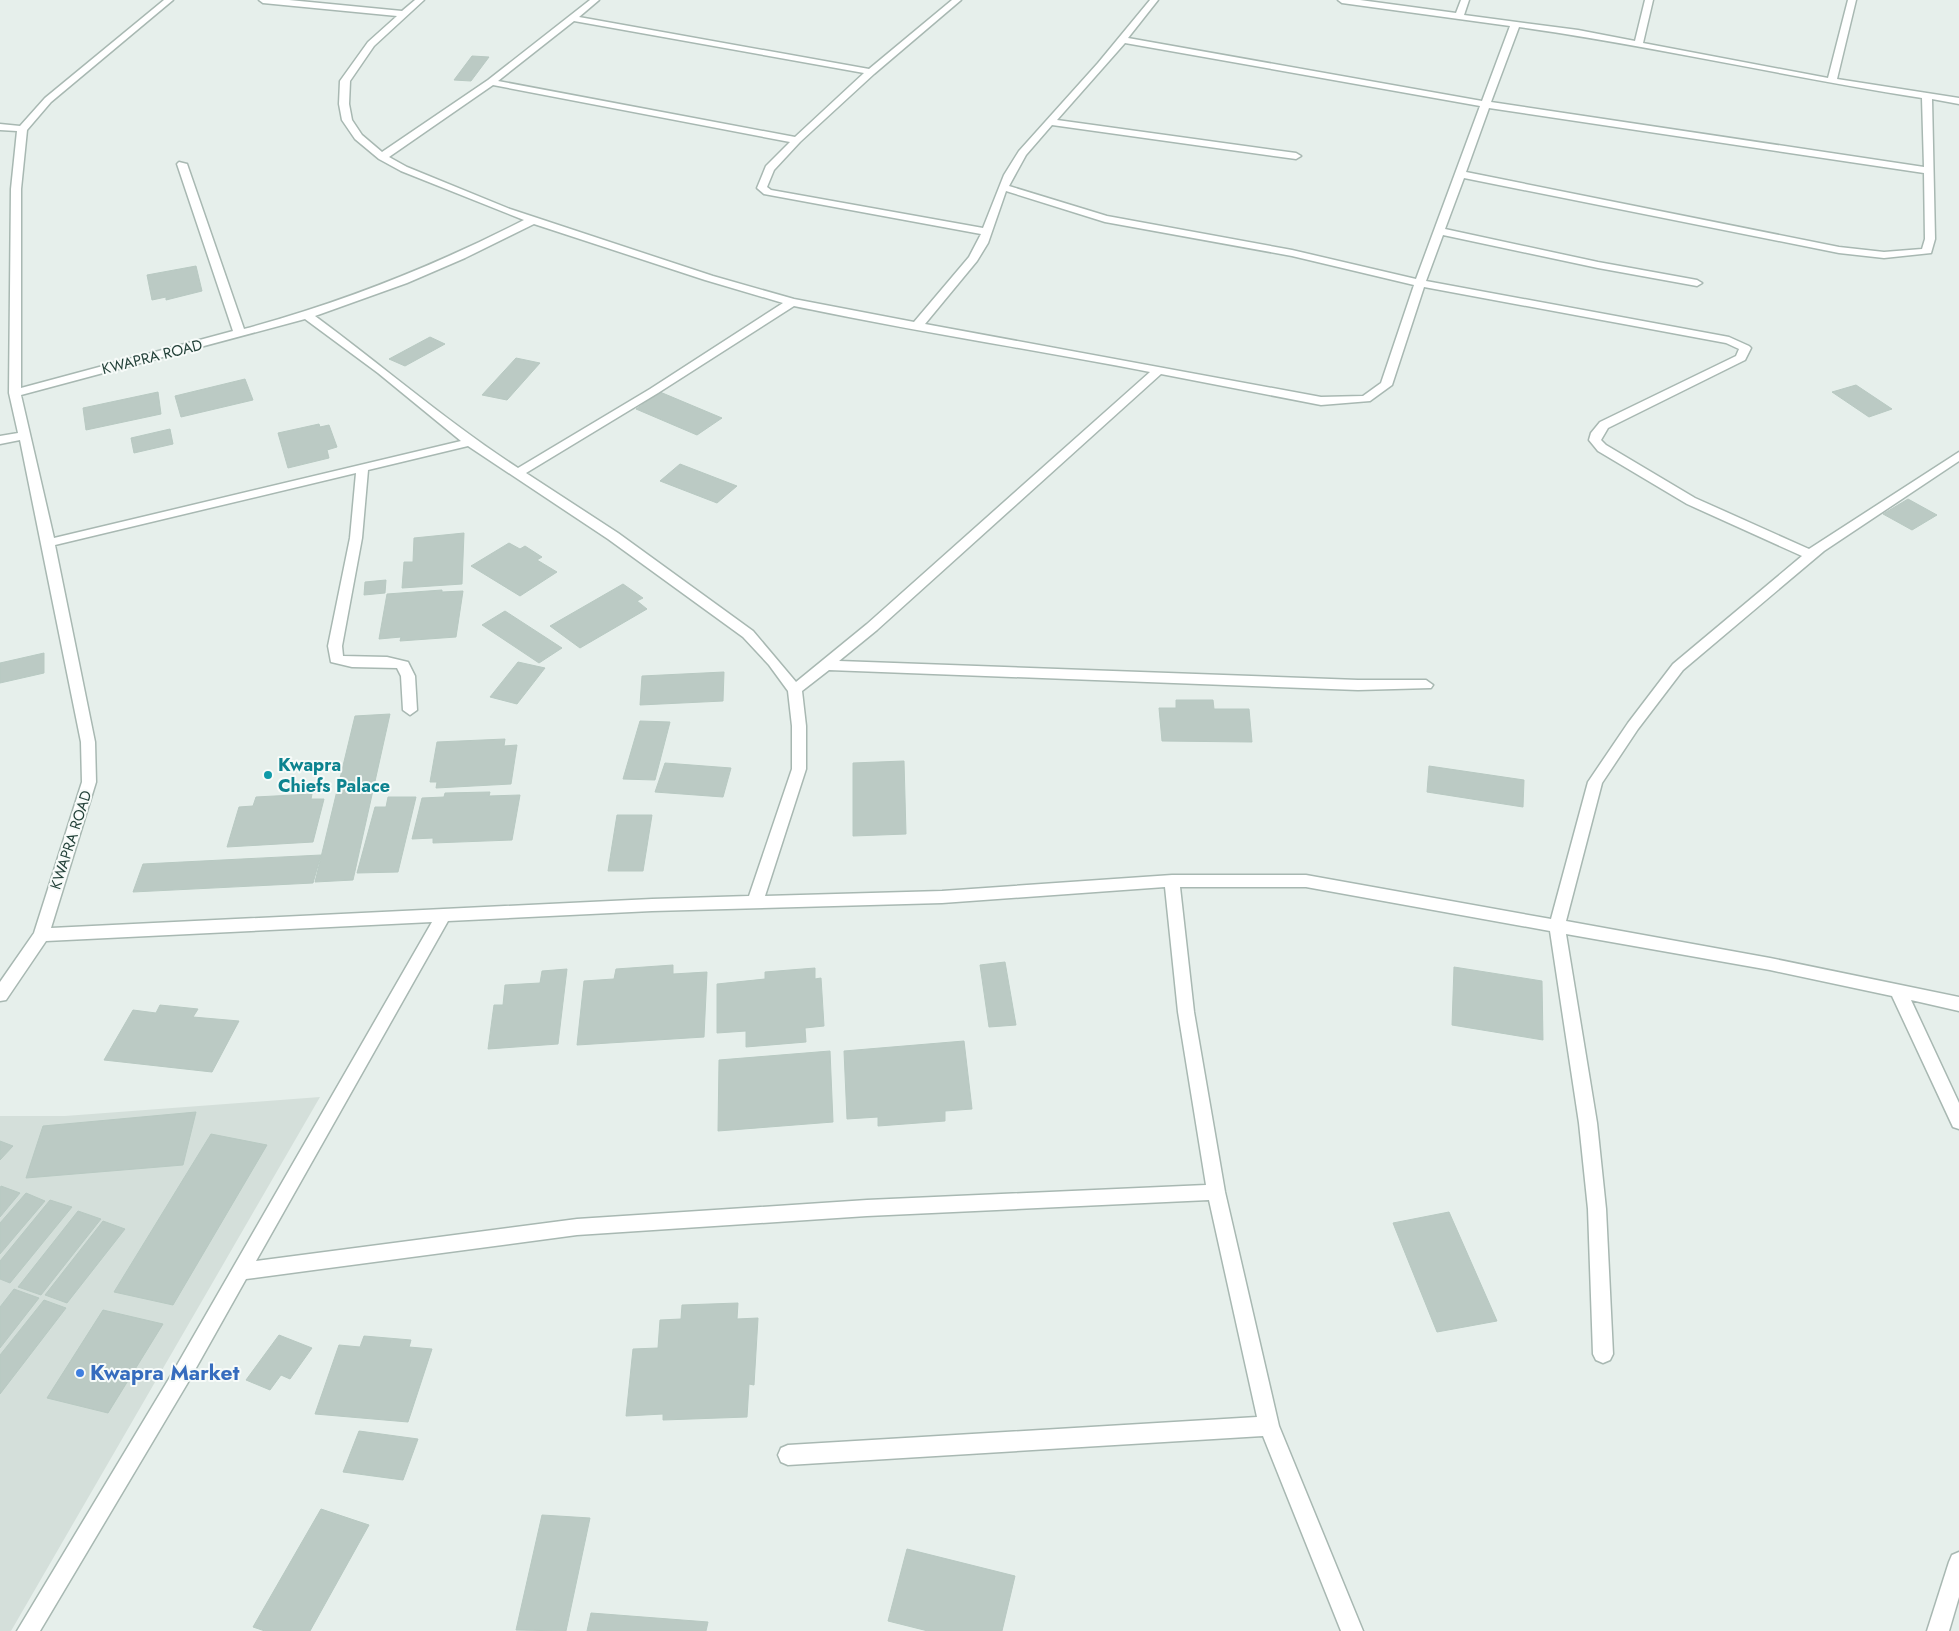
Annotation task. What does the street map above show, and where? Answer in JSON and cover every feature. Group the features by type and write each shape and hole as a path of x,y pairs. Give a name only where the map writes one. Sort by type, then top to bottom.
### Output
{"street":[{"path":"14,392 16,190 22,128 48,100 169,0"},
{"path":"263,0 404,14"},
{"path":"420,0 371,44 345,81 344,104 347,120 366,145 382,157 451,190 533,220 710,278 792,302 1321,401 1366,399 1386,384 1420,283 1514,25"},
{"path":"382,157 491,82 594,0"},
{"path":"957,0 871,72 796,140 773,166 762,182 762,188 768,192 988,232"},
{"path":"918,326 973,259 988,232 1003,187 1012,167 1028,144 1124,40 1154,0"},
{"path":"1342,0 1514,25 1578,32 1832,81 1959,101"},
{"path":"1459,16 1465,0"},
{"path":"1639,43 1648,0"},
{"path":"1832,81 1852,0"},
{"path":"572,18 871,72"},
{"path":"1124,40 1484,104 1929,171"},
{"path":"491,82 796,140"},
{"path":"1459,174 1608,206 1853,252 1914,254 1927,251 1930,240 1927,96"},
{"path":"1050,122 1296,156"},
{"path":"0,127 22,128"},
{"path":"182,164 240,334"},
{"path":"1003,187 1105,219 1292,253 1420,283 1730,340 1740,344 1745,348 1740,358 1638,406 1604,425 1597,433 1595,440 1602,448 1691,501 1811,555"},
{"name":"KWAPRA ROAD","path":"0,995 41,935 89,782 88,742 48,544 14,392 307,315 403,281 461,256 533,220"},
{"path":"1439,231 1697,283"},
{"path":"518,473 654,391 792,302"},
{"path":"307,315 382,371 470,442 613,536 748,634 774,662 794,690 799,726 799,769 755,902"},
{"path":"794,690 879,621 1158,370"},
{"path":"0,440 24,436"},
{"path":"48,544 470,442"},
{"path":"1603,1354 1597,1209 1588,1123 1556,925 1595,782 1632,726 1678,667 1811,555 1959,456"},
{"path":"362,469 356,538 335,646 336,659 344,662 395,662 403,665 408,676 410,710"},
{"path":"826,665 1426,685"},
{"path":"41,935 755,902 942,897 1172,881 1306,881 1770,964 1959,1004"},
{"path":"1172,881 1186,1012 1216,1192 1269,1426 1352,1631"},
{"path":"28,1631 180,1378 443,916"},
{"path":"1898,991 1959,1122"},
{"path":"240,1271 577,1227 867,1208 1216,1192"},
{"path":"788,1455 1269,1426"},
{"path":"1938,1631 1959,1562"}],"shaded area":[{"name":"Kwapra Market","path":"320,1097 11,1631 0,1631 0,1116 65,1116"}],"building":[{"path":"472,56 489,57 471,81 454,80"},
{"path":"196,266 202,291 166,300 166,297 152,300 147,275"},
{"path":"430,337 445,344 405,366 389,359"},
{"path":"516,358 540,363 507,400 482,395"},
{"path":"245,379 253,400 181,417 175,396"},
{"path":"1856,385 1892,409 1869,417 1832,392"},
{"path":"158,392 161,414 86,430 83,408"},
{"path":"660,392 722,418 697,435 636,409"},
{"path":"319,424 320,427 329,425 337,447 327,450 329,458 288,468 278,433"},
{"path":"170,429 173,444 134,453 131,438"},
{"path":"680,464 737,486 717,503 660,481"},
{"path":"1908,499 1937,515 1912,530 1883,514"},
{"path":"464,533 462,584 402,588 404,562 413,562 414,538"},
{"path":"509,543 520,549 525,546 542,557 537,560 557,572 520,596 471,566"},
{"path":"386,580 385,593 364,595 365,582"},
{"path":"623,584 643,598 637,601 647,609 580,648 550,626"},
{"path":"442,590 442,592 463,591 456,637 400,641 401,637 379,639 387,594"},
{"path":"505,611 562,648 539,663 482,625"},
{"path":"44,653 44,673 0,683 0,663"},
{"path":"518,662 545,668 517,704 490,697"},
{"path":"724,672 723,701 640,705 642,676"},
{"path":"1176,700 1213,700 1214,709 1249,709 1252,742 1162,741 1159,708 1176,708"},
{"path":"390,714 353,880 315,882 355,716"},
{"path":"640,721 670,722 655,780 623,779"},
{"path":"505,739 504,746 517,745 511,784 436,788 437,782 430,782 437,742"},
{"path":"904,761 906,834 853,836 853,763"},
{"path":"665,763 731,768 723,797 655,792"},
{"path":"1429,766 1524,780 1523,807 1427,792"},
{"path":"490,792 489,796 520,795 512,840 433,843 433,838 412,839 422,798 444,797 445,793"},
{"path":"312,794 311,799 324,799 313,842 227,847 239,807 253,806 256,797"},
{"path":"388,797 416,797 398,872 357,873 375,807 386,807"},
{"path":"617,815 652,815 643,871 608,871"},
{"path":"321,855 313,883 133,892 143,864"},
{"path":"1005,962 1016,1025 989,1027 980,965"},
{"path":"673,965 673,974 707,972 704,1037 577,1045 584,981 614,979 616,969"},
{"path":"1454,967 1542,981 1543,1040 1452,1025"},
{"path":"815,968 815,979 821,978 824,1026 805,1028 806,1042 746,1047 746,1031 717,1033 717,984 765,979 765,972"},
{"path":"567,969 558,1044 488,1049 494,1005 503,1005 505,985 540,983 542,971"},
{"path":"160,1005 198,1009 193,1017 239,1021 212,1072 104,1060 133,1010 156,1013"},
{"path":"964,1041 972,1109 945,1111 945,1121 878,1126 878,1117 847,1119 844,1051"},
{"path":"830,1051 833,1122 718,1131 719,1060"},
{"path":"196,1112 183,1165 26,1178 43,1126"},
{"path":"211,1134 267,1145 173,1305 114,1292"},
{"path":"0,1141 13,1146 0,1160"},
{"path":"1,1186 20,1193 0,1217 0,1188"},
{"path":"26,1193 45,1201 0,1254 0,1223"},
{"path":"50,1200 72,1207 10,1283 0,1279 0,1261"},
{"path":"78,1211 101,1219 41,1295 18,1287"},
{"path":"1449,1212 1497,1321 1437,1332 1393,1223"},
{"path":"103,1221 125,1229 67,1303 45,1295"},
{"path":"14,1289 39,1298 0,1348 0,1307"},
{"path":"44,1300 66,1308 0,1394 0,1355"},
{"path":"738,1303 737,1319 758,1318 754,1385 749,1384 747,1417 663,1420 663,1414 626,1416 633,1349 658,1348 660,1320 681,1319 682,1305"},
{"path":"103,1310 163,1324 108,1413 47,1398"},
{"path":"279,1335 312,1348 290,1379 281,1375 270,1390 246,1380"},
{"path":"364,1336 411,1340 409,1347 432,1349 408,1422 315,1414 339,1345 360,1347"},
{"path":"359,1431 418,1439 403,1480 343,1472"},
{"path":"321,1509 369,1525 310,1631 265,1631 253,1627"},
{"path":"542,1515 590,1518 566,1631 516,1630"},
{"path":"907,1549 1015,1576 1002,1631 928,1631 888,1621"},
{"path":"591,1613 708,1622 706,1631 587,1631"}],"place":[{"name":"Kwapra Chiefs Palace","path":"268,775"},
{"name":"Kwapra Market","path":"80,1373"}]}
